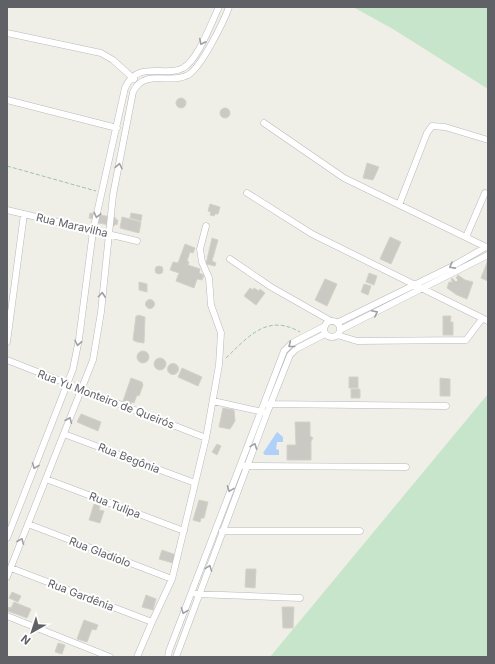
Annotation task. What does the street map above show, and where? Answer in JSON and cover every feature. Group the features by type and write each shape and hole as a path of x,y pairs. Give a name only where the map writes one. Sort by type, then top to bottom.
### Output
{"street":[{"path":"7,538 68,384 79,339 94,231 125,88 132,77 145,72 183,68 195,55 220,7 229,9 202,61 194,71 182,78 151,78 139,84 135,88 113,195 96,346 91,367 7,577"},
{"path":"7,33 101,53 110,58 139,84"},
{"path":"7,100 116,128"},
{"path":"264,123 344,178 487,248"},
{"path":"399,205 427,133 432,126 445,127 488,140"},
{"path":"103,193 113,195"},
{"path":"230,259 271,287 334,322 338,333 358,341 466,340 485,320 424,288 312,234 247,193"},
{"path":"466,237 485,193"},
{"name":"Rua Maravilha","path":"7,210 137,241"},
{"path":"7,342 24,214"},
{"path":"138,657 172,579 206,438 219,365 221,333 211,305 208,278 202,262 200,249 206,226"},
{"path":"168,657 214,531 285,349 305,335 415,284 487,248"},
{"path":"325,334 332,337 488,255"},
{"path":"325,326 325,334"},
{"path":"176,657 270,405 291,353 325,334"},
{"name":"Rua Yu Monteiro de Queirós","path":"7,360 206,438"},
{"path":"213,401 267,413"},
{"path":"263,404 446,406"},
{"name":"Rua Begônia","path":"64,434 195,483"},
{"path":"239,466 406,467"},
{"name":"Rua Tulipa","path":"46,479 184,531"},
{"name":"Rua Gladíolo","path":"28,524 172,579"},
{"path":"214,531 360,531"},
{"name":"Rua Gardênia","path":"10,568 152,622"},
{"path":"191,593 199,595 300,598"},
{"path":"7,616 110,657"}],"path":[{"path":"7,166 103,193"},
{"path":"219,365 245,339 264,326 286,326 305,335"}],"green space":[{"path":"353,7 488,7 488,89 393,29"},
{"path":"488,394 488,657 270,657"}],"water":[{"path":"277,432 283,437 283,442 277,442 276,449 279,450 279,455 265,455 263,453"}],"building":[{"path":"179,98 183,98 185,99 185,107 179,108 176,105 176,101"},
{"path":"223,108 227,108 229,109 229,117 223,118 220,115 220,111"},
{"path":"367,163 379,167 373,180 363,178"},
{"path":"210,204 220,207 218,214 215,214 214,216 210,215 211,212 208,211"},
{"path":"90,213 116,218 116,220 118,220 117,225 115,224 114,226 94,222 94,219 89,218"},
{"path":"131,213 142,215 141,221 130,218"},
{"path":"122,217 141,222 139,233 120,228"},
{"path":"390,237 401,242 391,264 380,259"},
{"path":"212,238 218,240 212,261 216,263 215,266 206,264"},
{"path":"185,244 195,248 193,253 190,252 187,261 189,262 188,265 200,269 199,273 204,275 202,280 197,279 194,288 176,281 179,273 170,270 173,262 178,263"},
{"path":"488,260 488,281 481,278"},
{"path":"159,266 162,267 162,273 159,274 156,273 155,270 156,267"},
{"path":"369,273 377,276 374,285 366,282"},
{"path":"458,275 465,280 473,282 467,299 457,295 447,288 449,282 453,282 451,280 452,278 456,282 458,280 456,278"},
{"path":"325,279 337,284 327,306 315,300"},
{"path":"139,282 147,284 147,292 139,290"},
{"path":"364,284 371,286 368,295 361,292"},
{"path":"250,288 253,290 254,288 259,291 260,289 265,293 256,305 244,296"},
{"path":"150,299 155,304 150,309 145,304"},
{"path":"138,315 145,317 144,343 133,340 136,316"},
{"path":"443,316 451,316 450,322 453,322 453,335 443,335"},
{"path":"143,351 147,353 149,357 147,361 143,363 139,361 137,357 139,353"},
{"path":"158,358 162,358 166,364 162,370 158,370 154,366 154,362"},
{"path":"173,363 177,365 179,369 177,373 173,375 169,373 167,369 169,365"},
{"path":"182,368 202,377 198,386 178,377"},
{"path":"349,377 358,377 358,388 349,388"},
{"path":"131,378 142,382 143,385 139,396 137,395 134,403 132,402 131,404 123,401"},
{"path":"440,378 450,379 450,396 440,396"},
{"path":"351,389 360,389 360,398 351,398"},
{"path":"223,408 234,410 235,421 230,429 219,427"},
{"path":"81,414 101,422 98,431 77,422"},
{"path":"295,422 310,422 310,436 313,438 311,441 311,460 287,460 287,445 296,445"},
{"path":"217,444 221,446 217,455 212,452"},
{"path":"199,500 208,502 204,518 201,518 200,522 193,520"},
{"path":"94,504 100,506 99,510 104,511 100,523 89,520"},
{"path":"162,550 176,555 173,563 159,559"},
{"path":"246,569 256,569 255,588 245,587"},
{"path":"12,592 21,596 18,602 9,598"},
{"path":"146,595 156,599 153,610 142,607"},
{"path":"14,602 31,609 27,618 8,611 9,607 11,608"},
{"path":"282,607 294,607 293,628 283,628"},
{"path":"84,620 98,625 96,630 92,629 87,642 77,639"},
{"path":"58,643 65,645 62,654 55,652"}]}
